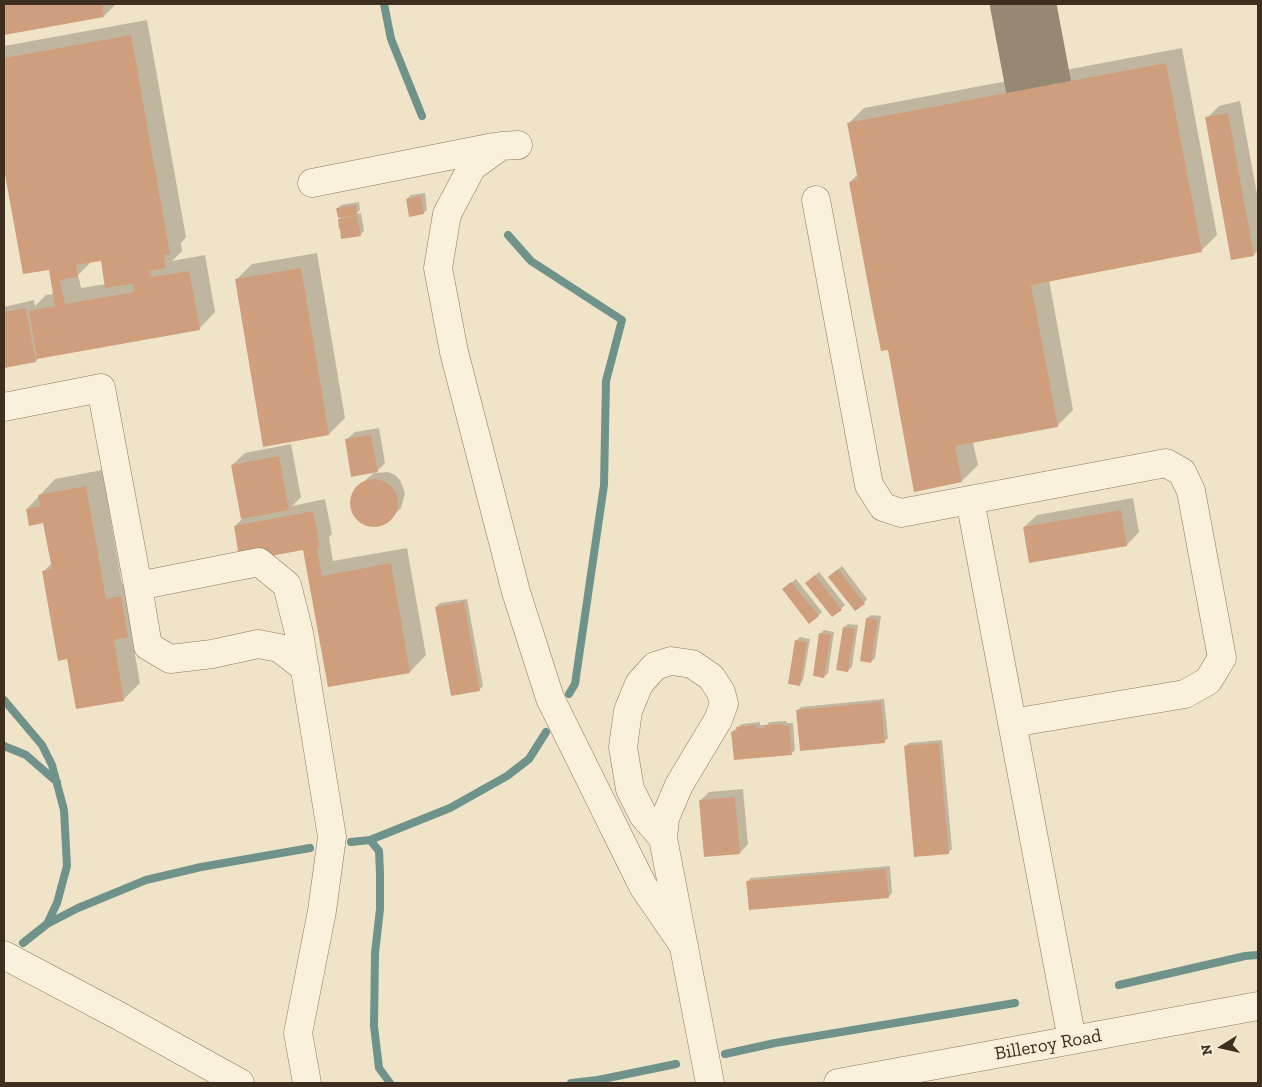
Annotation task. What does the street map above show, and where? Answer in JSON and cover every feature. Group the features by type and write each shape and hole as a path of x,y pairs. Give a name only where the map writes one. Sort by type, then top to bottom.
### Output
{"street":[{"path":"312,183 509,145 472,167 447,214 438,268 454,352 516,592 550,698 643,886 684,946"},
{"path":"816,200 869,485 883,507 901,513 1166,463 1182,472 1191,491 1222,658 1208,681 1185,694 1012,723"},
{"path":"4,407 101,388 148,646 170,659 212,654 258,644 279,648 304,668"},
{"path":"970,500 1072,1040"},
{"path":"138,586 259,562 288,585 299,633 332,837 322,911 298,1033 307,1083"},
{"path":"662,838 643,815 630,789 623,746 628,711 639,684 655,666 671,661 692,664 711,677 721,692 724,704 718,720 678,785 665,818 662,838 710,1083"},
{"path":"4,955 240,1083"},
{"name":"Billeroy Road","path":"838,1083 930,1075 1072,1040 1258,1006"}],"building":[{"path":"4,4 102,4 104,17 4,35"},
{"path":"131,35 170,254 164,255 166,268 149,271 152,277 189,271 200,330 37,359 29,311 55,306 49,270 23,274 4,169 4,58","holes":["101,261 105,288 133,284 134,292 65,304 60,280 78,277 76,265"]},
{"path":"1166,63 1202,252 1031,285 1058,427 955,446 962,482 914,492 888,350 881,351 849,182 858,180 847,123"},
{"path":"1228,113 1254,256 1231,260 1205,117"},
{"path":"421,196 424,214 409,217 406,199"},
{"path":"356,205 357,215 338,218 336,208"},
{"path":"357,216 359,226 339,229 338,219"},
{"path":"359,226 361,236 341,239 340,229"},
{"path":"301,268 329,435 263,447 235,279"},
{"path":"26,308 36,362 4,368 4,312"},
{"path":"371,435 378,472 351,477 345,439"},
{"path":"279,456 289,510 241,519 231,465"},
{"path":"374,479 383,481 391,486 396,494 398,503 396,512 391,520 383,525 374,527 365,525 357,520 352,512 350,503 352,494 357,486 365,481"},
{"path":"86,486 106,599 121,596 128,637 114,640 124,701 76,709 67,659 58,661 42,571 52,569 43,523 29,526 26,509 40,506 38,495"},
{"path":"1121,510 1127,546 1029,563 1023,527"},
{"path":"313,511 320,547 317,548 322,576 391,563 410,673 328,687 303,550 260,558 239,557 234,526"},
{"path":"838,569 865,604 855,611 828,577"},
{"path":"815,575 842,610 832,617 805,583"},
{"path":"791,582 819,616 809,624 782,589"},
{"path":"464,602 480,691 451,696 435,607"},
{"path":"866,618 878,620 871,663 860,661"},
{"path":"843,627 855,629 848,672 836,670"},
{"path":"819,633 831,635 824,678 813,676"},
{"path":"795,640 807,642 800,686 788,684"},
{"path":"881,702 885,743 800,751 796,710"},
{"path":"783,724 783,726 789,726 792,755 734,760 731,732 737,731 736,727 756,725 757,728 765,728 764,725"},
{"path":"939,743 949,854 914,857 904,746"},
{"path":"735,797 740,854 704,857 699,800"},
{"path":"886,869 889,898 749,910 746,881"}],"waterway":[{"path":"384,4 391,39 422,116"},
{"path":"508,235 531,261 622,320 606,381 604,485 575,684 569,694"},
{"path":"4,700 42,745 52,765 64,810 67,866 57,903 47,924"},
{"path":"351,842 370,840 450,808 507,776 529,759 546,732"},
{"path":"4,746 26,755 57,782"},
{"path":"370,840 379,851 380,873 380,909 375,953 374,1026 379,1068 390,1083"},
{"path":"23,943 47,924 78,908 146,880 201,867 310,848"},
{"path":"1119,985 1245,956 1258,955"},
{"path":"725,1054 775,1043 1015,1003"},
{"path":"571,1083 598,1080 676,1064"}],"taxiway":[{"path":"1023,4 1039,89"}]}
